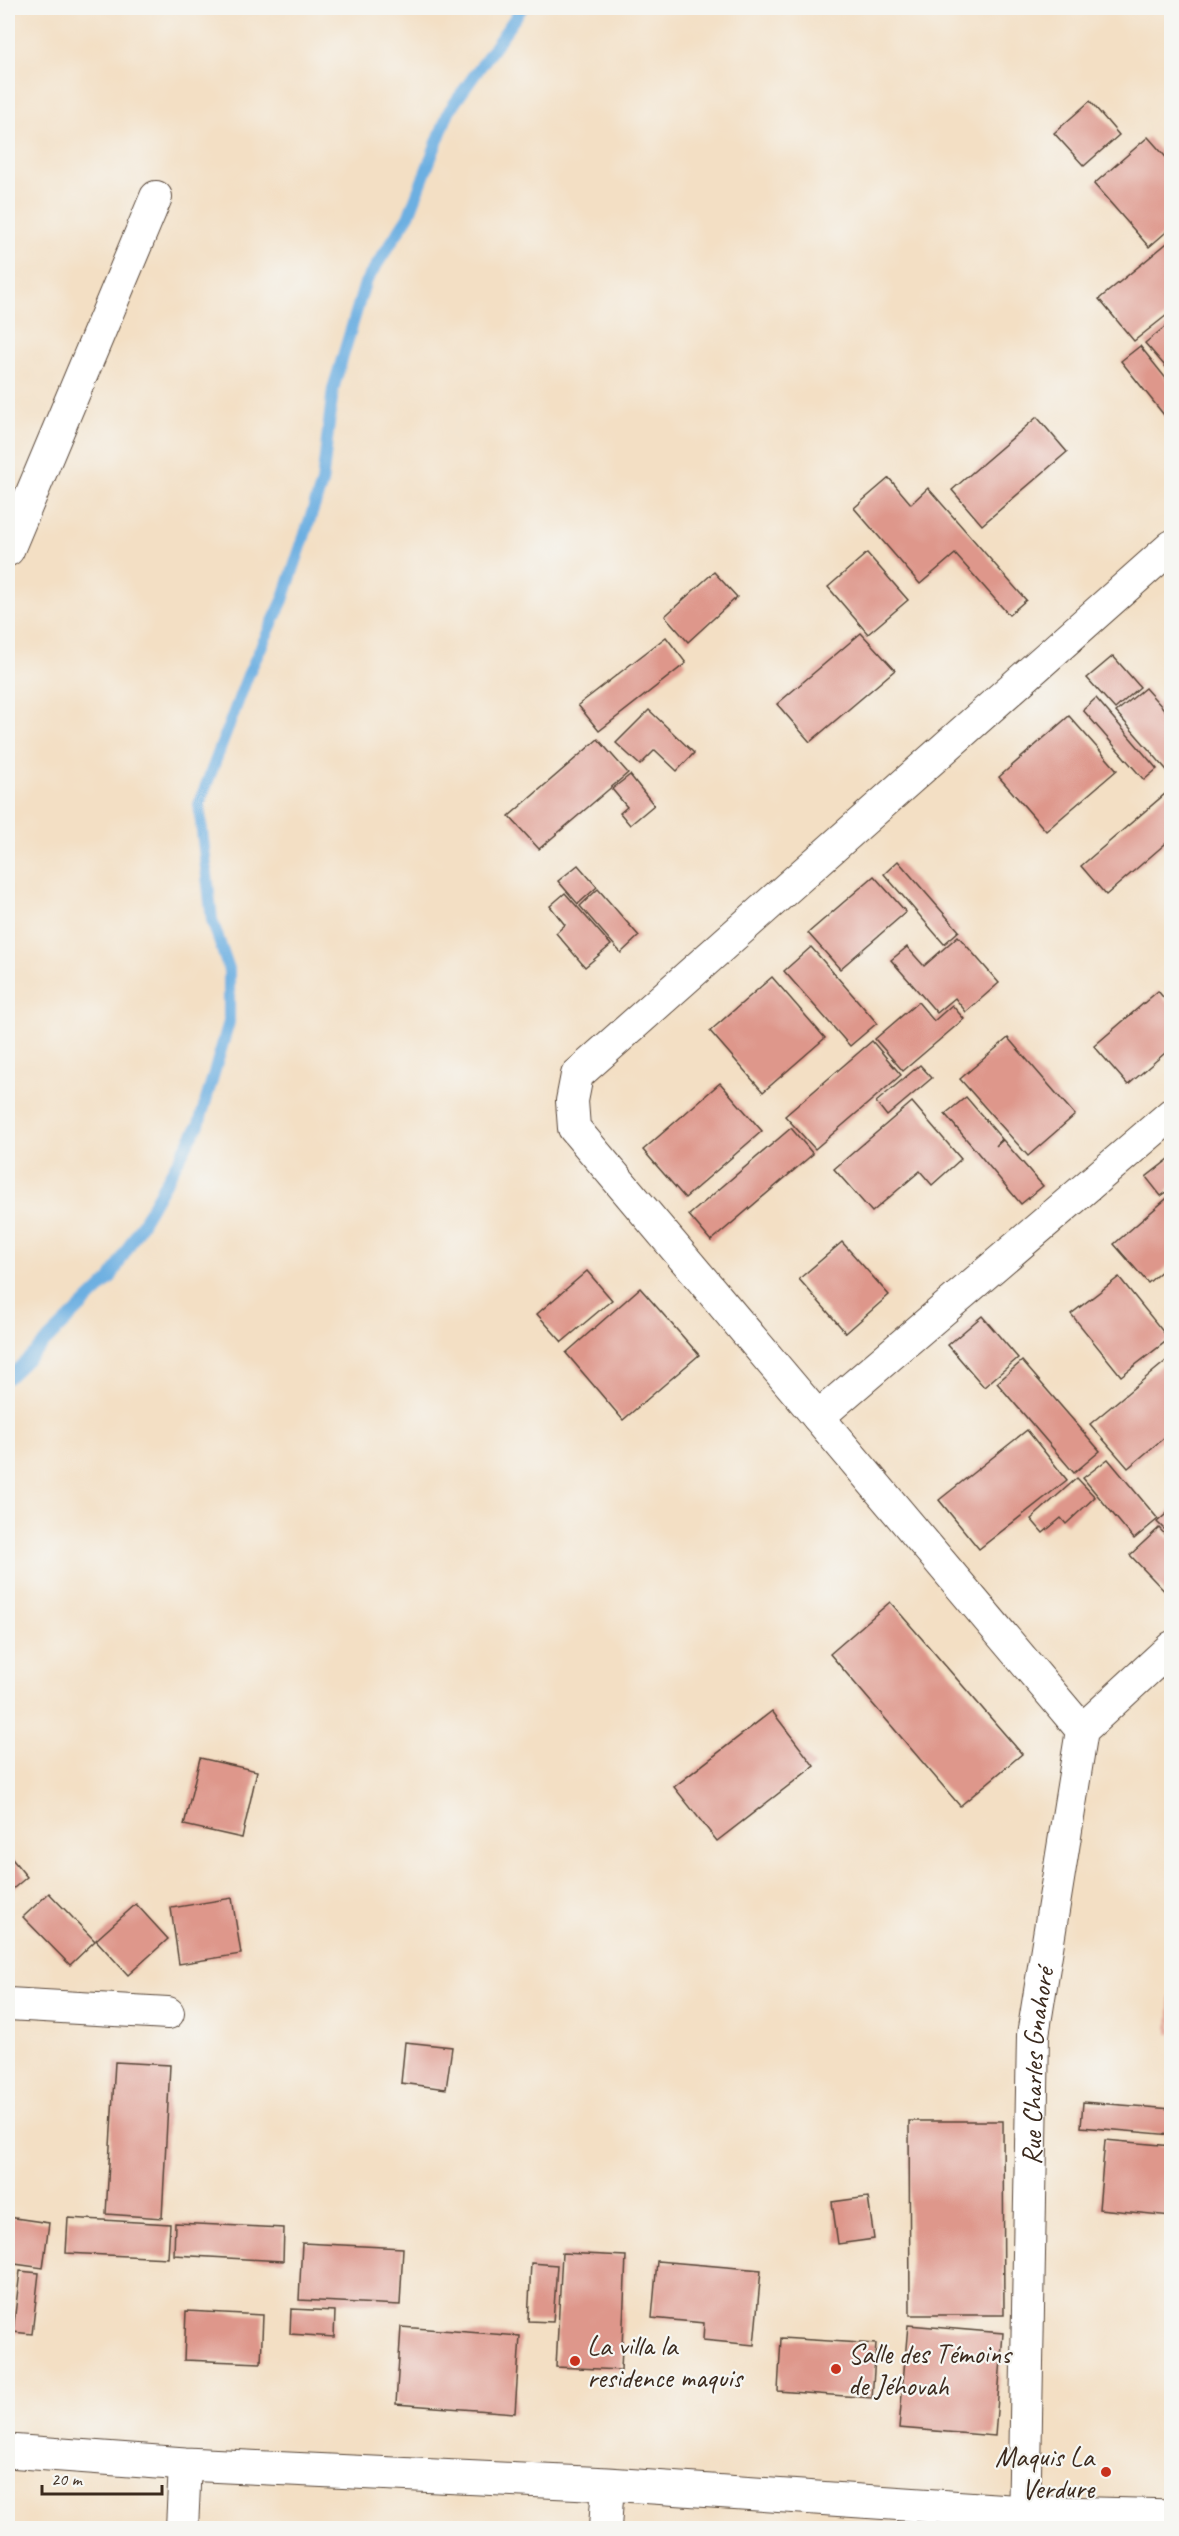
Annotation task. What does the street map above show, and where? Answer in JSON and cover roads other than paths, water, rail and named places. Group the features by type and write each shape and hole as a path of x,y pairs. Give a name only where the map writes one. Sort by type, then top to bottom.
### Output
{"street":[{"path":"8,550 156,197"},
{"path":"1172,546 578,1075 572,1101 574,1128 1082,1730 1172,1647"},
{"path":"818,1417 1172,1114"},
{"name":"Rue Charles Gnahoré","path":"1025,2521 1033,2035 1082,1730"},
{"path":"8,2004 168,2013"},
{"path":"8,2451 185,2464 608,2484 1025,2521 1172,2517"},
{"path":"182,2529 185,2464"},
{"path":"605,2529 608,2484"}],"waterway":[{"path":"8,1378 110,1279 199,1124 229,1022 229,970 212,920 199,804 248,675 283,600 322,483 333,389 365,283 409,215 449,111 522,8"}],"place":[{"name":"La villa la residence maquis","path":"575,2361"},
{"name":"Salle des Témoins de Jéhovah","path":"836,2369"},
{"name":"Maquis La Verdure","path":"1106,2472"}]}
